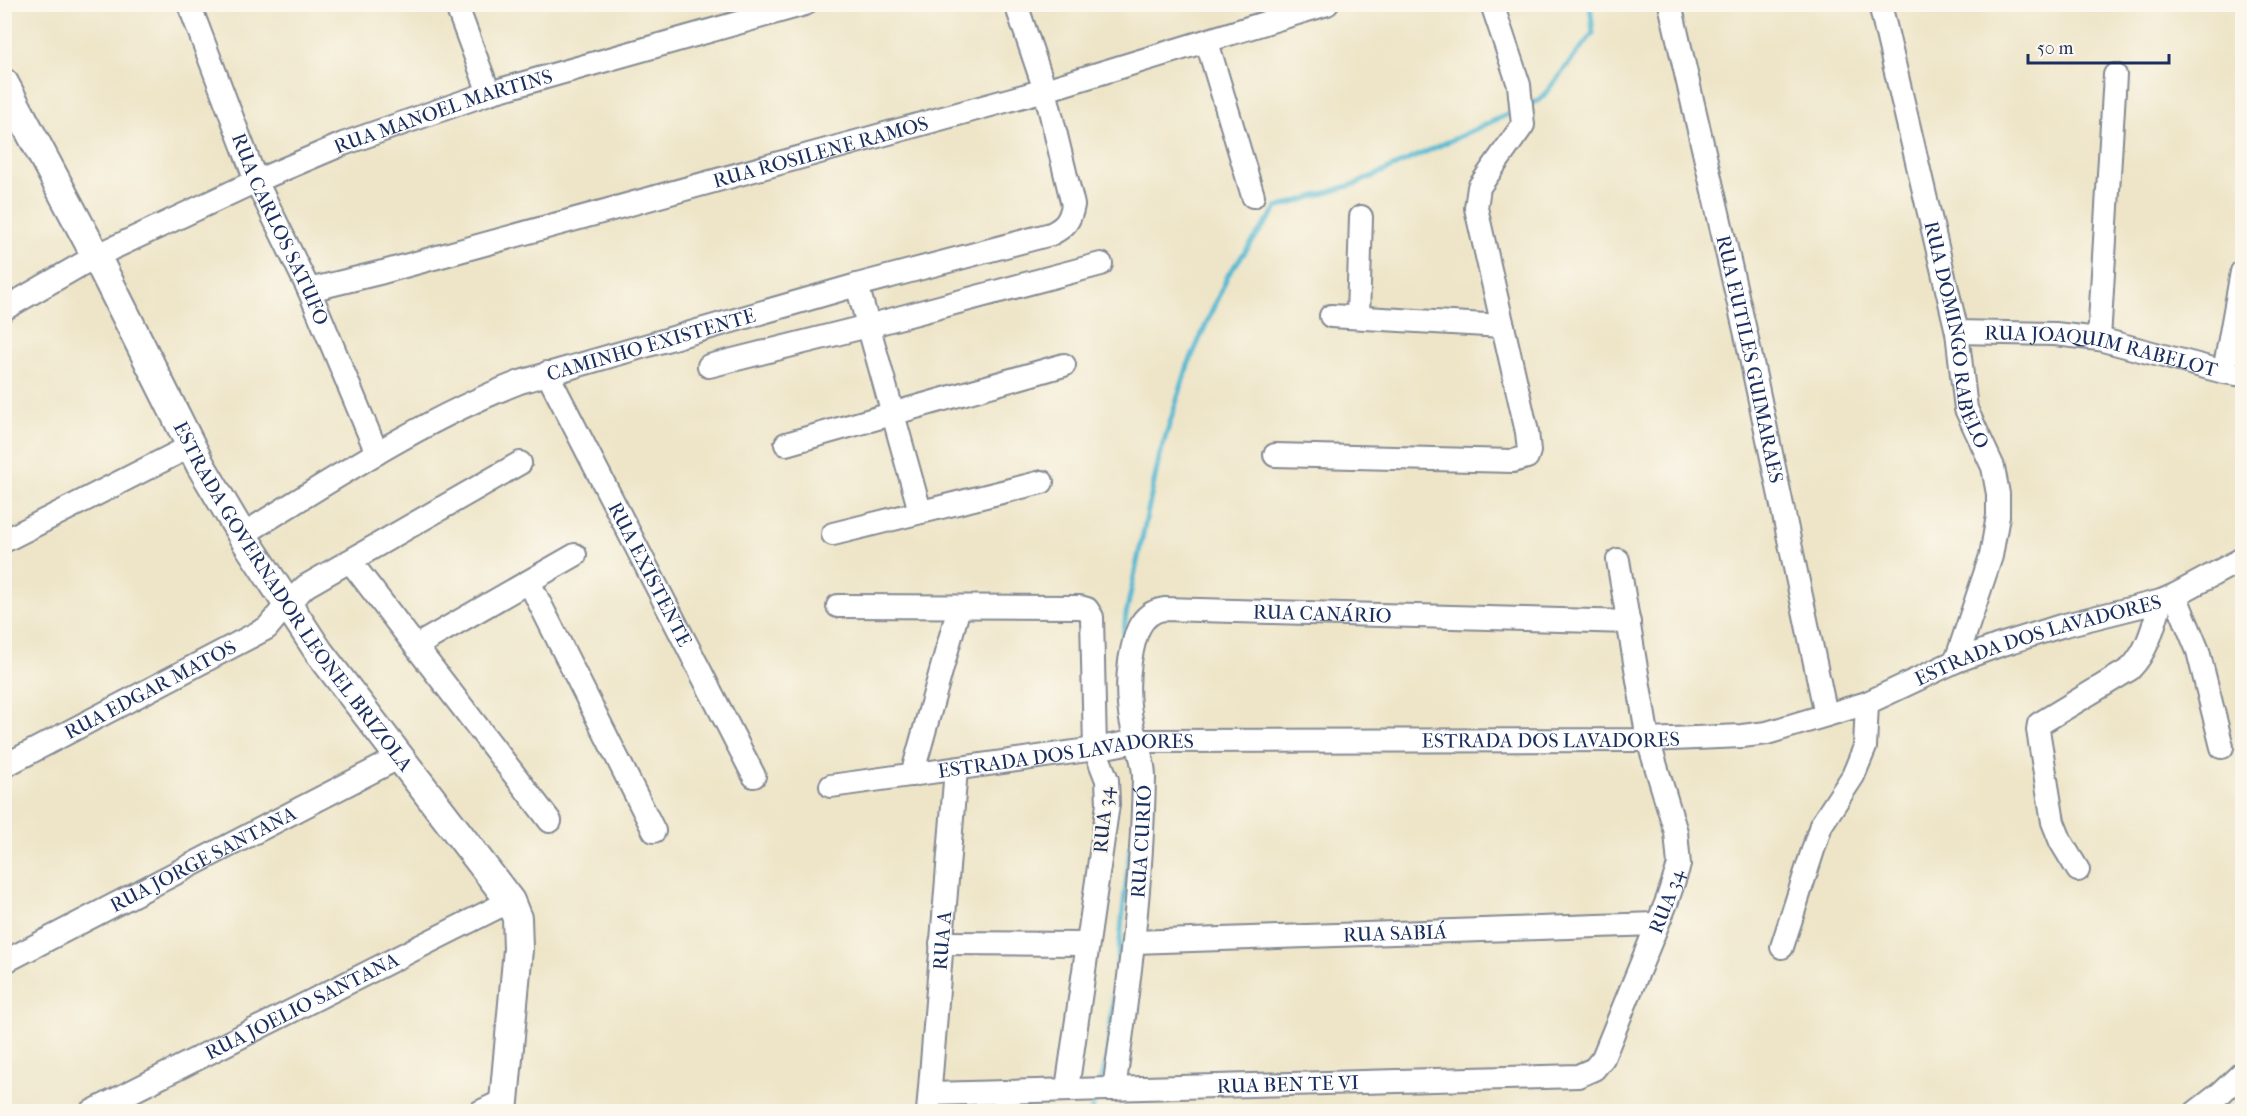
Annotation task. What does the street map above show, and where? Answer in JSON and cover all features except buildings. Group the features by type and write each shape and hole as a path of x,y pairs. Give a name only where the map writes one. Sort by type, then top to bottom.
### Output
{"main road":[{"name":"ESTRADA GOVERNADOR LEONEL BRIZOLA","path":"5,84 96,256 191,446 242,535 319,652 510,901 517,918 518,949 496,1108"}],"street":[{"name":"RUA CARLOS SATUFO","path":"189,4 256,182 309,290 376,453"},
{"path":"456,4 489,93"},
{"name":"RUA MANOEL MARTINS","path":"4,309 96,256 343,144 489,93 805,4"},
{"path":"1016,4 1045,90"},
{"name":"RUA ROSILENE RAMOS","path":"309,290 384,272 1045,90 1327,4"},
{"path":"1275,455 1513,461 1527,457 1529,451 1527,432 1476,208 1479,187 1523,126 1519,85 1492,4"},
{"name":"RUA EUTILES GUIMARAES","path":"1670,4 1747,339 1826,715"},
{"name":"RUA DOMINGO RABELO","path":"1880,4 1958,332 1965,409 1994,467 1998,494 1998,516 1991,556 1956,661"},
{"path":"1207,42 1253,196"},
{"path":"2099,339 2115,75"},
{"name":"CAMINHO EXISTENTE","path":"242,535 376,453 480,398 547,373 857,285 1051,234 1062,228 1071,219 1073,205 1045,90"},
{"path":"1358,317 1361,217"},
{"path":"709,366 1101,264"},
{"path":"2233,374 2242,272"},
{"path":"857,285 920,511"},
{"path":"1331,316 1503,326"},
{"name":"RUA JOAQUIM RABELOT","path":"1958,332 2055,334 2099,339 2233,374"},
{"path":"786,444 1064,365"},
{"name":"RUA EXISTENTE","path":"547,373 754,776"},
{"path":"4,542 191,446"},
{"name":"RUA EDGAR MATOS","path":"4,766 267,628 306,586 520,463"},
{"path":"833,534 1042,482"},
{"path":"416,646 575,555"},
{"name":"ESTRADA DOS LAVADORES","path":"831,786 1134,742 1648,740 1767,733 1867,703 1956,661 2061,626 2168,598 2242,559"},
{"path":"1618,560 1648,740"},
{"path":"350,561 550,820"},
{"path":"529,582 654,831"},
{"path":"2168,598 2198,651 2222,747"},
{"path":"2078,870 2061,842 2053,822 2038,730 2039,724 2130,669 2136,662 2168,598"},
{"name":"RUA 34","path":"837,606 1080,607 1090,612 1108,804 1087,944 1073,1089"},
{"path":"912,775 959,607"},
{"name":"RUA CANÁRIO","path":"1134,742 1129,699 1130,664 1134,642 1143,618 1156,611 1629,622"},
{"path":"1782,947 1821,825 1853,776 1865,747 1867,703"},
{"name":"RUA 34","path":"1603,1058 1676,876 1679,849 1676,832 1648,740"},
{"name":"RUA CURIÓ","path":"1134,742 1143,762 1144,778 1134,942"},
{"name":"RUA JORGE SANTANA","path":"4,962 400,757"},
{"name":"RUA A","path":"929,1103 956,769"},
{"name":"RUA JOELIO SANTANA","path":"91,1112 510,901"},
{"name":"RUA SABIÁ","path":"1134,942 1656,924"},
{"path":"1109,1089 1134,942"},
{"path":"941,943 1087,944"},
{"name":"RUA BEN TE VI","path":"929,1103 1073,1089 1578,1076 1594,1069 1603,1058"},
{"path":"2196,1112 2242,1073"}],"waterway":[{"path":"1526,106 1540,100 1593,33 1590,4"},
{"path":"1122,646 1126,614 1160,454 1188,365 1228,275 1277,208 1358,183 1515,111"},
{"path":"1118,682 1119,703"},
{"path":"1099,1084 1107,1060 1130,847"},
{"path":"1091,1112 1096,1096"}]}
